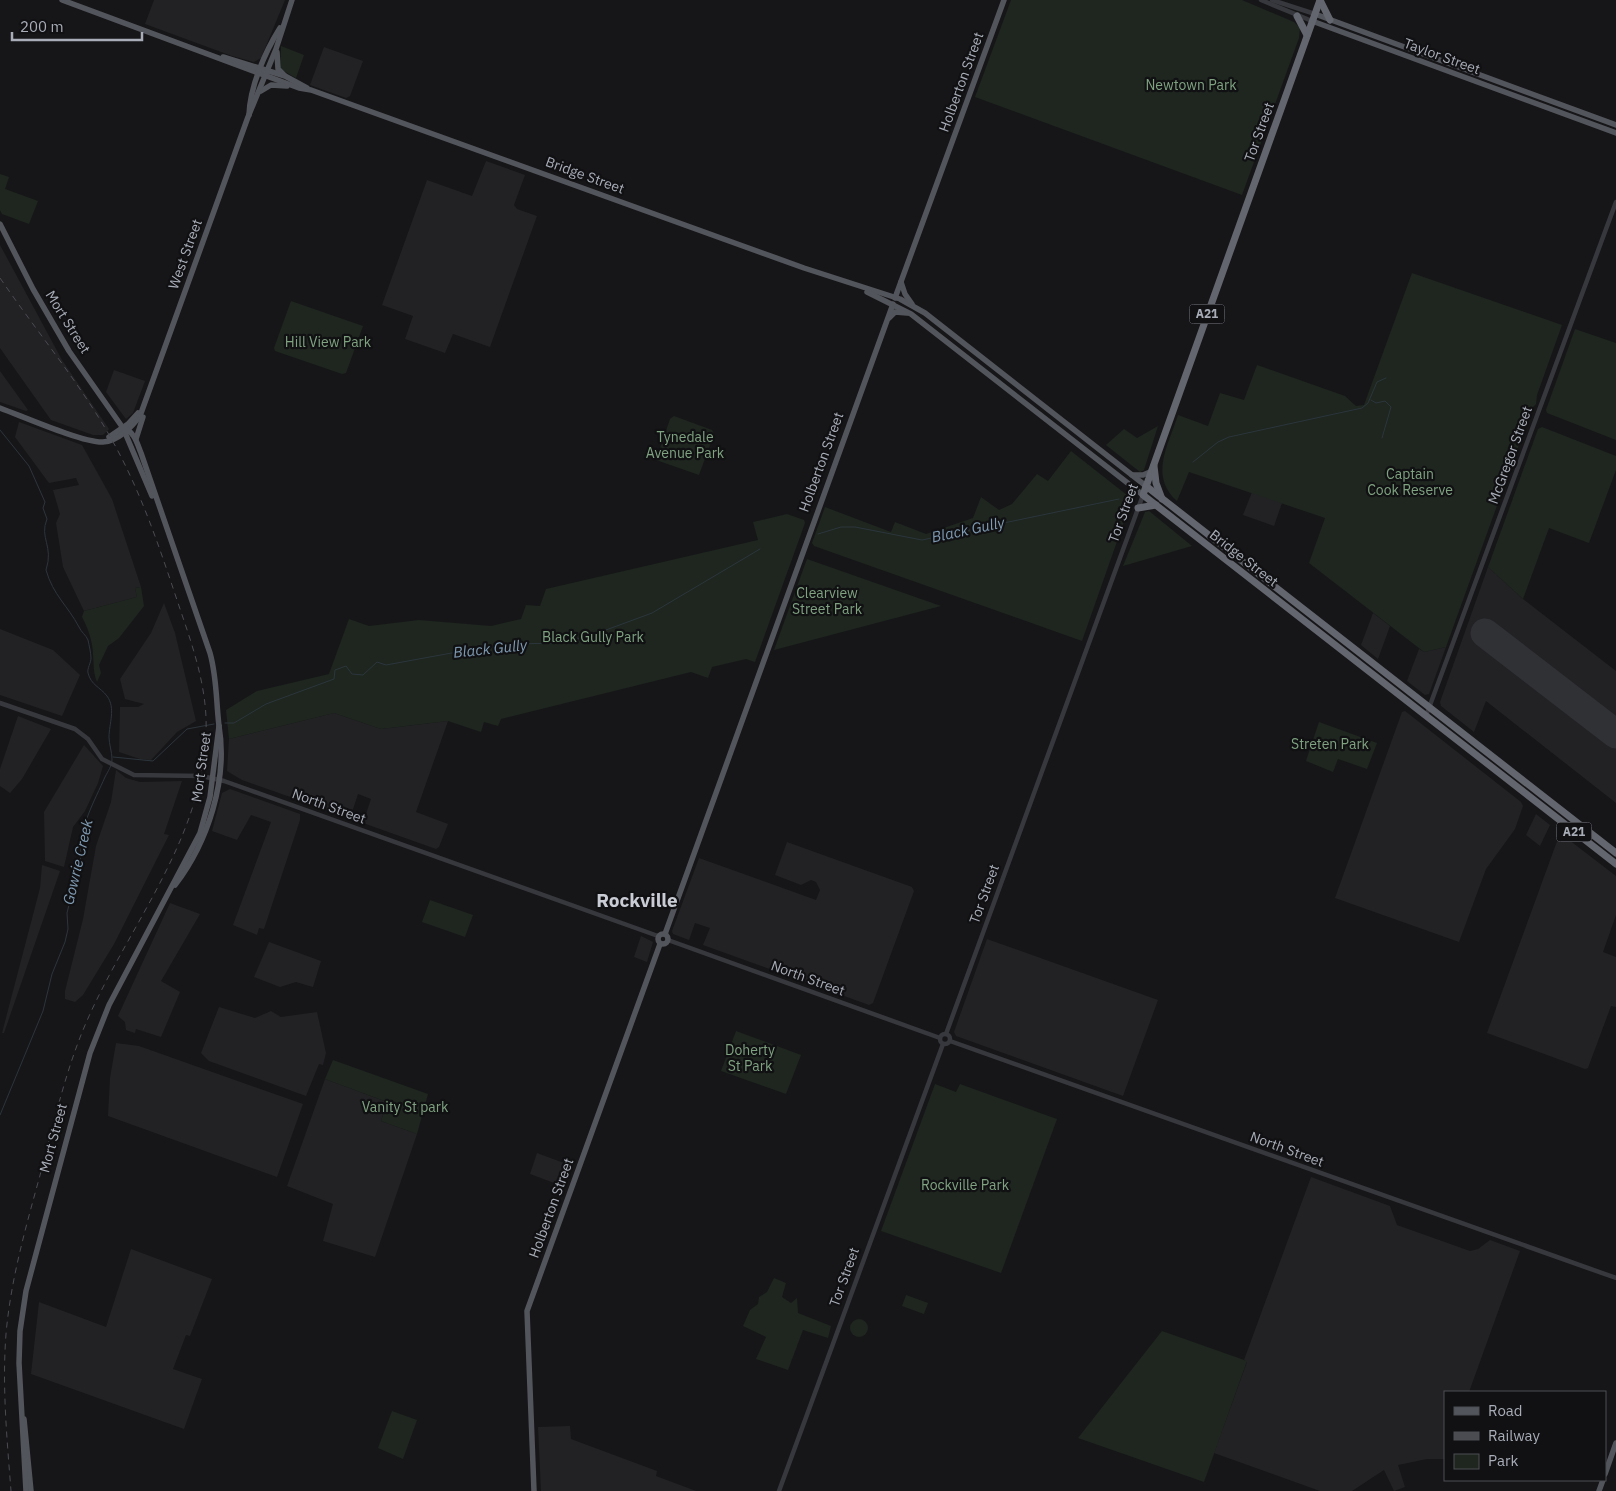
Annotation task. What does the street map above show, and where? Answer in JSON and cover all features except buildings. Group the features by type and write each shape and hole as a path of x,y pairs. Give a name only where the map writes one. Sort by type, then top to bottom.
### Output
{"highway":[{"path":"1320,0 1330,20"},
{"name":"Tor Street","path":"1143,495 1320,0"},
{"path":"1297,16 1307,35"},
{"name":"A21","path":"1154,463 1156,483 1162,499"},
{"name":"Bridge Street","path":"1146,486 1616,853"},
{"name":"Bridge Street","path":"1143,495 1616,864"},
{"path":"1138,508 1156,505"}],"main road":[{"name":"Bridge Street","path":"62,0 263,72 299,88 312,90"},
{"name":"West Street","path":"248,117 249,102 279,40 292,0"},
{"name":"Holberton Street","path":"534,1491 527,1311 660,944 665,944 664,937 884,325 1004,0"},
{"name":"Taylor Street","path":"1314,18 1330,20 1616,125"},
{"name":"Taylor Street","path":"1314,18 1616,133"},
{"name":"West Street","path":"125,430 140,416 144,408 248,117 260,92 263,72 273,39 284,23"},
{"path":"279,40 277,66 285,76"},
{"name":"Bridge Street","path":"263,72 285,76 312,90 894,301 913,306 1146,486"},
{"path":"260,92 271,85 299,88"},
{"name":"Mort Street","path":"0,224 32,289 69,351 125,430 136,442 210,653 217,682 220,726 212,810 203,838 187,867 169,892 109,1005 81,1081 23,1304 19,1348 26,1491"},
{"path":"901,280 905,294 913,306"},
{"name":"Bridge Street","path":"894,301 1143,495"},
{"path":"884,325 895,312 911,314"},
{"name":"West Street","path":"125,430 146,400"},
{"path":"0,408 98,441 125,430"},
{"path":"136,442 144,408"},
{"name":"Mort Street","path":"125,430 144,480 156,502"},
{"path":"1132,475 1143,476 1150,472"},
{"name":"Mort Street","path":"21,1407 26,1431 31,1491"},
{"path":"1606,1471 1616,1443"}],"street":[{"name":"Taylor Street","path":"1260,0 1297,16 1314,18"},
{"name":"Taylor Street","path":"1272,0 1314,18"},
{"name":"McGregor Street","path":"1426,716 1616,202"},
{"name":"Tor Street","path":"946,1034 1143,495"},
{"name":"North Street","path":"0,703 75,729 106,760 139,776 176,775 216,779 664,937 940,1038"},
{"path":"946,1034 949,1036 950,1041 943,1044 940,1038 946,1034"},
{"name":"North Street","path":"950,1041 1616,1278"},
{"name":"Tor Street","path":"779,1491 943,1044"}],"shaded area":[{"path":"154,0 285,0 261,58 254,62 232,56 145,24"},
{"path":"324,47 363,61 350,96 346,98 310,85"},
{"path":"486,161 525,175 514,205 517,209 537,216 490,347 453,334 445,353 405,339 413,316 382,305 427,180 472,196"},
{"path":"0,245 62,360 109,429 103,435 93,435 51,420 0,348"},
{"path":"114,370 145,381 133,413 126,419 106,392"},
{"path":"0,371 28,410 26,411 0,402"},
{"path":"19,422 82,445 112,499 141,587 135,588 137,597 84,611 63,567 56,523 60,514 53,490 79,485 76,478 49,483 15,437"},
{"path":"1252,492 1282,503 1274,526 1243,515"},
{"path":"1488,567 1523,599 1616,671 1616,803 1486,701 1474,732 1441,706 1440,702"},
{"path":"164,603 175,633 196,721 177,732 151,760 140,759 119,752 120,707 138,707 144,704 125,699 120,679 151,633"},
{"path":"1373,613 1390,626 1378,659 1361,645"},
{"path":"0,629 53,650 80,675 62,716 0,695"},
{"path":"1446,647 1429,694 1425,695 1407,681 1419,649 1424,652"},
{"path":"1405,711 1521,802 1523,806 1515,829 1486,869 1459,942 1335,898 1402,712"},
{"path":"334,713 381,729 448,721 416,812 448,824 439,847 436,849 363,823 371,799 358,794 350,818 242,780 227,771 229,739"},
{"path":"18,716 51,729 22,779 10,793 0,786 0,769"},
{"path":"84,745 103,766 98,783 85,811 73,827 64,867 45,861 44,812"},
{"path":"116,770 126,778 140,782 182,781 164,834 169,835 114,944 83,995 75,1002 65,999 65,991 83,919 96,846 111,802"},
{"path":"230,789 300,814 300,820 264,929 259,928 257,935 233,925 271,822 251,815 237,840 212,831 222,793"},
{"path":"1536,814 1550,825 1540,846 1526,835"},
{"path":"1560,833 1616,876 1616,915 1603,952 1616,957 1616,1007 1611,1006 1588,1068 1585,1069 1487,1033"},
{"path":"787,842 912,887 914,891 873,1003 869,1005 703,945 710,928 695,923 689,940 673,934 672,931 699,858 816,900 820,890 816,882 811,880 801,885 775,875"},
{"path":"42,865 60,871 4,1033 2,1033 40,888"},
{"path":"170,903 200,914 161,981 180,992 161,1037 136,1029 135,1033 126,1030 125,1022 118,1016"},
{"path":"641,936 653,942 647,962 634,957"},
{"path":"987,939 1158,1000 1123,1096 956,1036 954,1032"},
{"path":"269,942 321,961 313,987 296,982 280,987 254,977"},
{"path":"219,1007 255,1018 271,1011 281,1017 317,1012 326,1053 323,1065 319,1064 306,1096 209,1061 201,1053"},
{"path":"116,1043 139,1046 303,1104 277,1177 108,1116 110,1078"},
{"path":"325,1079 387,1102 381,1121 417,1134 375,1257 323,1241 333,1204 287,1186"},
{"path":"537,1153 572,1166 565,1185 562,1186 530,1174"},
{"path":"1311,1177 1390,1206 1397,1225 1470,1251 1478,1249 1490,1240 1520,1251 1469,1391 1444,1391 1444,1459 1427,1459 1398,1465 1405,1487 1394,1491 1384,1470 1352,1491 1320,1491 1214,1453 1247,1362 1244,1360"},
{"path":"131,1249 212,1279 190,1336 186,1335 173,1369 202,1379 184,1429 31,1374 39,1302 106,1327"},
{"path":"570,1426 571,1439 657,1471 656,1476 696,1491 541,1491 538,1427"}],"green space":[{"name":"Newtown Park","path":"1011,0 1242,0 1294,22 1300,28 1299,38 1242,195 975,97"},
{"path":"281,46 304,55 296,78 280,69"},
{"path":"0,174 9,177 5,189 38,201 29,224 2,214 0,210"},
{"name":"Captain Cook Reserve","path":"1412,273 1562,325 1537,395 1536,404 1532,408 1533,412 1529,417 1446,647 1424,652 1309,563 1325,518 1189,472 1177,501 1164,481 1162,471 1166,449 1178,415 1208,426 1220,393 1244,400 1257,365 1345,396 1356,406 1364,405"},
{"name":"Hill View Park","path":"291,301 363,326 346,373 342,374 275,351 274,348"},
{"path":"1575,329 1616,343 1616,440 1547,413 1546,410"},
{"name":"Tynedale Avenue Park","path":"674,416 712,430 714,434 699,475 656,460 670,419"},
{"path":"1158,426 1144,470 1140,472 1106,445 1124,429 1137,438"},
{"path":"1542,427 1616,456 1616,470 1589,543 1549,528 1523,599 1488,567 1538,429"},
{"path":"1071,451 1132,499 1082,641 814,546 812,543 825,507 891,532 895,522 926,534 973,518 981,497 999,510 1012,504 1037,474 1048,481"},
{"path":"1149,511 1192,546 1123,566 1145,512"},
{"name":"Black Gully Park","path":"787,514 804,520 805,523 755,662 746,659 712,667 708,678 691,672 501,719 498,726 484,722 481,732 448,721 381,729 334,713 229,739 226,710 257,691 329,674 349,619 369,626 419,620 491,626 521,619 526,605 540,606 546,589 758,540 753,522"},
{"name":"Clearview Street Park","path":"807,559 941,606 774,650"},
{"path":"141,587 144,606 119,638 108,646 99,665 101,673 97,682 94,672 91,640 82,617 84,611 137,597 135,588"},
{"name":"Streten Park","path":"1319,722 1377,743 1367,769 1338,759 1333,772 1306,761"},
{"path":"430,900 473,915 465,937 422,922"},
{"name":"Doherty St Park","path":"736,1031 801,1055 786,1094 721,1071"},
{"name":"Vanity St park","path":"333,1060 428,1094 417,1134 381,1121 387,1102 325,1079"},
{"name":"Rockville Park","path":"935,1084 956,1092 960,1084 1057,1119 1001,1273 881,1231"},
{"path":"774,1278 786,1283 782,1297 791,1303 797,1298 798,1313 831,1326 828,1338 803,1330 788,1370 756,1359 766,1337 743,1326 750,1310 758,1304 759,1297 767,1292"},
{"path":"906,1295 928,1303 924,1314 902,1306"},
{"path":"859,1319 865,1322 868,1328 865,1334 859,1337 853,1334 850,1328 853,1322"},
{"path":"1162,1331 1247,1361 1204,1482 1078,1438"},
{"path":"392,1411 417,1420 403,1459 378,1448"}],"waterway":[{"path":"1193,462 1218,442 1229,437 1362,408 1368,403 1377,382 1386,378"},
{"path":"1371,400 1376,403 1385,401 1391,407 1382,438"},
{"name":"Gowrie Creek","path":"0,430 29,466 45,502 43,508 47,519 45,532 48,555 46,570 57,593 88,640 91,658 88,671 89,677 107,696 112,711 109,737 111,766 92,805 82,836 81,856 67,913 68,929 65,942 52,974 43,1011 0,1115"},
{"name":"Black Gully","path":"818,534 841,527 855,527 922,540 1119,499"},
{"name":"Black Gully","path":"225,723 234,723 266,704 334,679 335,670 346,666 352,674 363,675 377,662 386,665 468,650 517,644 557,643 587,637 652,613 760,549"},
{"name":"Black Gully","path":"113,757 153,761 187,729 214,724"}],"taxiway":[{"path":"1593,717 1616,734"}],"runway":[{"path":"1485,633 1616,734"}],"railway":[{"path":"0,278 100,419 140,497 191,641 205,701 206,717 204,760 195,801 162,879 101,992 83,1030 60,1098 25,1230 8,1313 6,1334 6,1413 11,1491"}],"district":[{"name":"Rockville","path":"637,900"}]}
